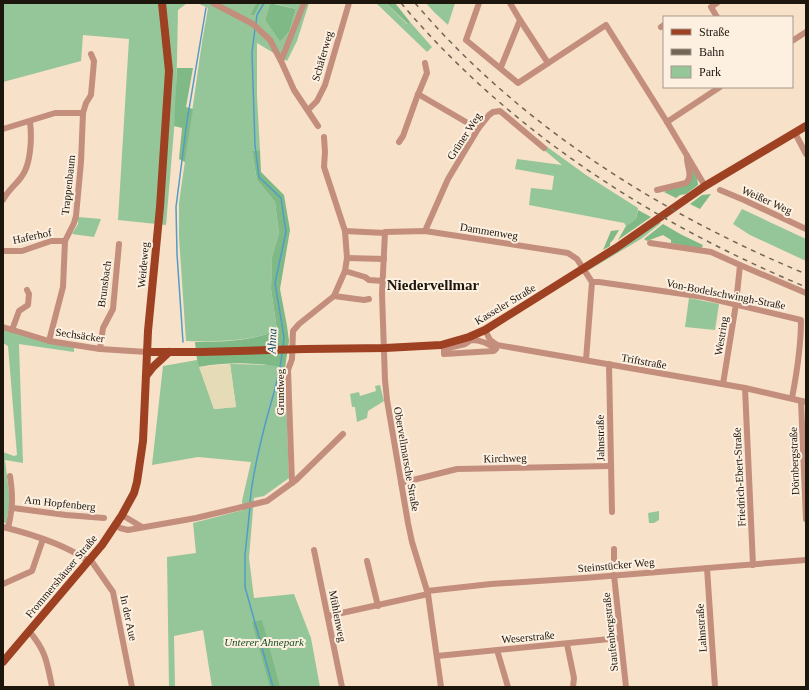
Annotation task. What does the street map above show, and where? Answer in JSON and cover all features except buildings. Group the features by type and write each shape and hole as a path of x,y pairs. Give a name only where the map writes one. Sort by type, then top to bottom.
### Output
{"main road":[{"name":"Weideweg","path":"115,524 122,515 134,493 140,467 143,441 147,352 160,207 169,71 162,3"},
{"name":"Kasseler Straße","path":"147,352 385,348 441,345 469,337 485,330 583,268 654,222 704,186 806,126"},
{"path":"146,376 153,366 169,352"},
{"name":"Frommershäuser Straße","path":"3,662 102,545 115,524"}],"street":[{"path":"213,3 253,24 270,40 294,90 318,126"},
{"path":"281,61 304,3"},
{"name":"Schäferweg","path":"308,110 317,101 325,85 348,3"},
{"path":"479,3 466,40 501,67 518,83 606,25 667,122 704,186"},
{"path":"510,3 548,63"},
{"path":"716,16 710,7 717,3"},
{"path":"501,67 520,20"},
{"path":"793,40 806,32"},
{"name":"Trappenbaum","path":"49,341 63,287 65,240 76,216 81,162 83,113 86,103 91,95 94,61 91,54"},
{"path":"399,142 403,136 427,73 425,63"},
{"path":"667,122 711,89"},
{"path":"418,94 478,129"},
{"name":"Grüner Weg","path":"425,231 448,179 478,129 493,112 500,111 544,148"},
{"path":"3,129 30,122 55,113 83,113"},
{"path":"3,200 6,194 21,178 28,165 31,130 30,122"},
{"path":"795,133 806,154"},
{"path":"324,137 324,167 345,231 347,258 345,271 334,296 364,300 369,299"},
{"path":"657,190 686,182 688,180 690,177 686,162 687,156"},
{"name":"Weißer Weg","path":"720,190 806,229"},
{"name":"Dammenweg","path":"345,231 425,231 568,253 577,259 592,282"},
{"name":"Obervellmarsche Straße","path":"385,232 382,323 385,348 385,380 387,400 412,542 427,592 441,687"},
{"name":"Haferhof","path":"3,251 22,251 51,241 65,240"},
{"path":"650,243 711,252 740,266 806,293"},
{"name":"Brunsbach","path":"100,349 103,328 113,309 119,244"},
{"path":"347,258 384,259"},
{"name":"Westring","path":"723,384 736,304 740,266"},
{"path":"345,271 365,277 369,280 383,281"},
{"path":"586,360 592,282"},
{"name":"Von-Bodelschwingh-Straße","path":"592,282 676,293 736,304 801,320 798,366 792,398"},
{"path":"12,330 19,311 28,305 30,294 27,290"},
{"name":"Grundweg","path":"292,483 288,370 292,359 293,331 299,324 334,296"},
{"name":"Sechsäcker","path":"3,327 49,341 100,349 147,352"},
{"name":"Triftstraße","path":"485,330 490,340 497,345 745,388 804,402"},
{"path":"471,340 485,342 496,349 494,351 452,354 444,354 444,351 444,349 465,344 471,340"},
{"name":"Jahnstraße","path":"609,364 612,512"},
{"name":"Friedrich-Ebert-Straße","path":"745,388 753,565"},
{"name":"Dörnbergstraße","path":"804,402 806,519"},
{"path":"115,524 120,528 128,530 196,518 267,501 292,483 343,434"},
{"name":"Kirchweg","path":"401,483 457,469 611,466"},
{"name":"Am Hopfenberg","path":"6,527 13,508 13,494 10,476"},
{"name":"Am Hopfenberg","path":"13,508 104,518"},
{"path":"122,515 142,527"},
{"path":"6,527 42,539 89,560"},
{"path":"3,584 32,571 42,539"},
{"path":"614,549 614,566"},
{"name":"Mühlenweg","path":"314,550 342,687"},
{"name":"In der Aue","path":"89,560 113,592 132,687"},
{"name":"Steinstücker Weg","path":"328,616 378,606 427,592 492,584 614,576 806,560"},
{"path":"367,561 378,606"},
{"name":"Lahnstraße","path":"707,568 715,687"},
{"name":"Staufenbergstraße","path":"614,576 626,687"},
{"path":"29,631 38,642 46,657 52,687"},
{"name":"Weserstraße","path":"437,656 620,638"},
{"path":"567,644 574,678 573,687"},
{"path":"497,650 508,687"}],"green space":[{"path":"3,3 187,3 178,10 176,106 166,225 118,220 129,39 83,35 81,61 3,82"},
{"path":"197,3 256,3 250,15 254,16 261,3 270,3 265,20 280,42 289,32 296,9 272,3 309,3 297,41 287,61 257,43 257,96 260,150 252,151 257,180 275,202 279,233 272,257 271,289 277,330 256,337 244,339 186,341 179,237 179,203 208,8"},
{"path":"256,3 261,3 254,16 250,15"},
{"path":"270,3 296,9 289,32 280,42 265,20"},
{"path":"376,3 386,3 407,24 410,22 432,47 427,52"},
{"path":"386,3 395,3 410,22 408,24"},
{"path":"426,3 455,3 448,25 434,12"},
{"path":"177,68 193,68 186,107 193,109 185,162 179,159 182,128 174,126"},
{"path":"546,146 586,175 638,208 636,219 626,226 624,223 529,205 531,188 552,190 554,176 515,169 517,159 562,165 543,149"},
{"path":"260,150 261,172 284,195 290,230 280,289 289,341 285,368 242,363 199,367 195,342 248,339 277,330 271,289 272,257 279,233 275,202 257,180 252,151"},
{"path":"688,161 697,176 698,185 686,194 680,195 676,198 664,192 686,184"},
{"path":"711,194 700,209 690,204 702,195"},
{"path":"742,209 806,239 806,261 750,235 733,224"},
{"path":"638,210 651,217 618,240 626,226 636,219"},
{"path":"78,217 101,219 94,237 72,234 78,224"},
{"path":"659,222 661,223 641,239 589,270 589,268"},
{"path":"663,224 703,245 701,249 671,243 671,240 663,235 647,241 644,239"},
{"path":"619,230 610,243 610,246 603,250 611,231"},
{"path":"689,298 719,304 715,330 685,327"},
{"path":"3,329 74,347 74,352 19,344 23,463 5,460 10,502 6,523 3,522 3,452 14,456 17,455 8,346 3,343"},
{"name":"Unterer Ahnepark","path":"197,360 214,409 236,407 230,364 272,365 285,368 289,478 264,496 254,498 249,558 254,598 294,594 311,638 320,687 212,687 203,630 174,636 175,687 169,687 167,557 196,553 193,523 243,510 242,501 251,462 198,457 152,465 163,366"},
{"path":"380,385 384,401 368,411 367,418 357,422 355,407 352,407 350,394 359,392 360,396 376,391 375,386"},
{"path":"659,511 659,520 654,523 649,523 648,513"},
{"path":"262,620 280,687 270,687 252,622"}],"sand":[{"path":"230,364 236,407 214,409 199,367"}],"waterway":[{"name":"Ahna","path":"256,23 257,15 264,3"},
{"path":"183,342 177,254 176,207 187,121 206,8"},
{"name":"Ahna","path":"255,29 252,52 255,145 259,177 281,198 286,232 275,283 284,337 283,347"},
{"name":"Ahna","path":"250,503 256,462 278,379 282,353"},
{"name":"Ahna","path":"250,507 245,555 245,587 273,687"}],"railway":[{"path":"401,3 443,49 488,92 536,132 586,169 639,203 693,234 749,262 806,287"},
{"path":"415,3 456,47 499,88 546,126 594,161 645,194 698,223 751,250 806,274"}],"district":[{"name":"Niedervellmar","path":"433,285"}]}
